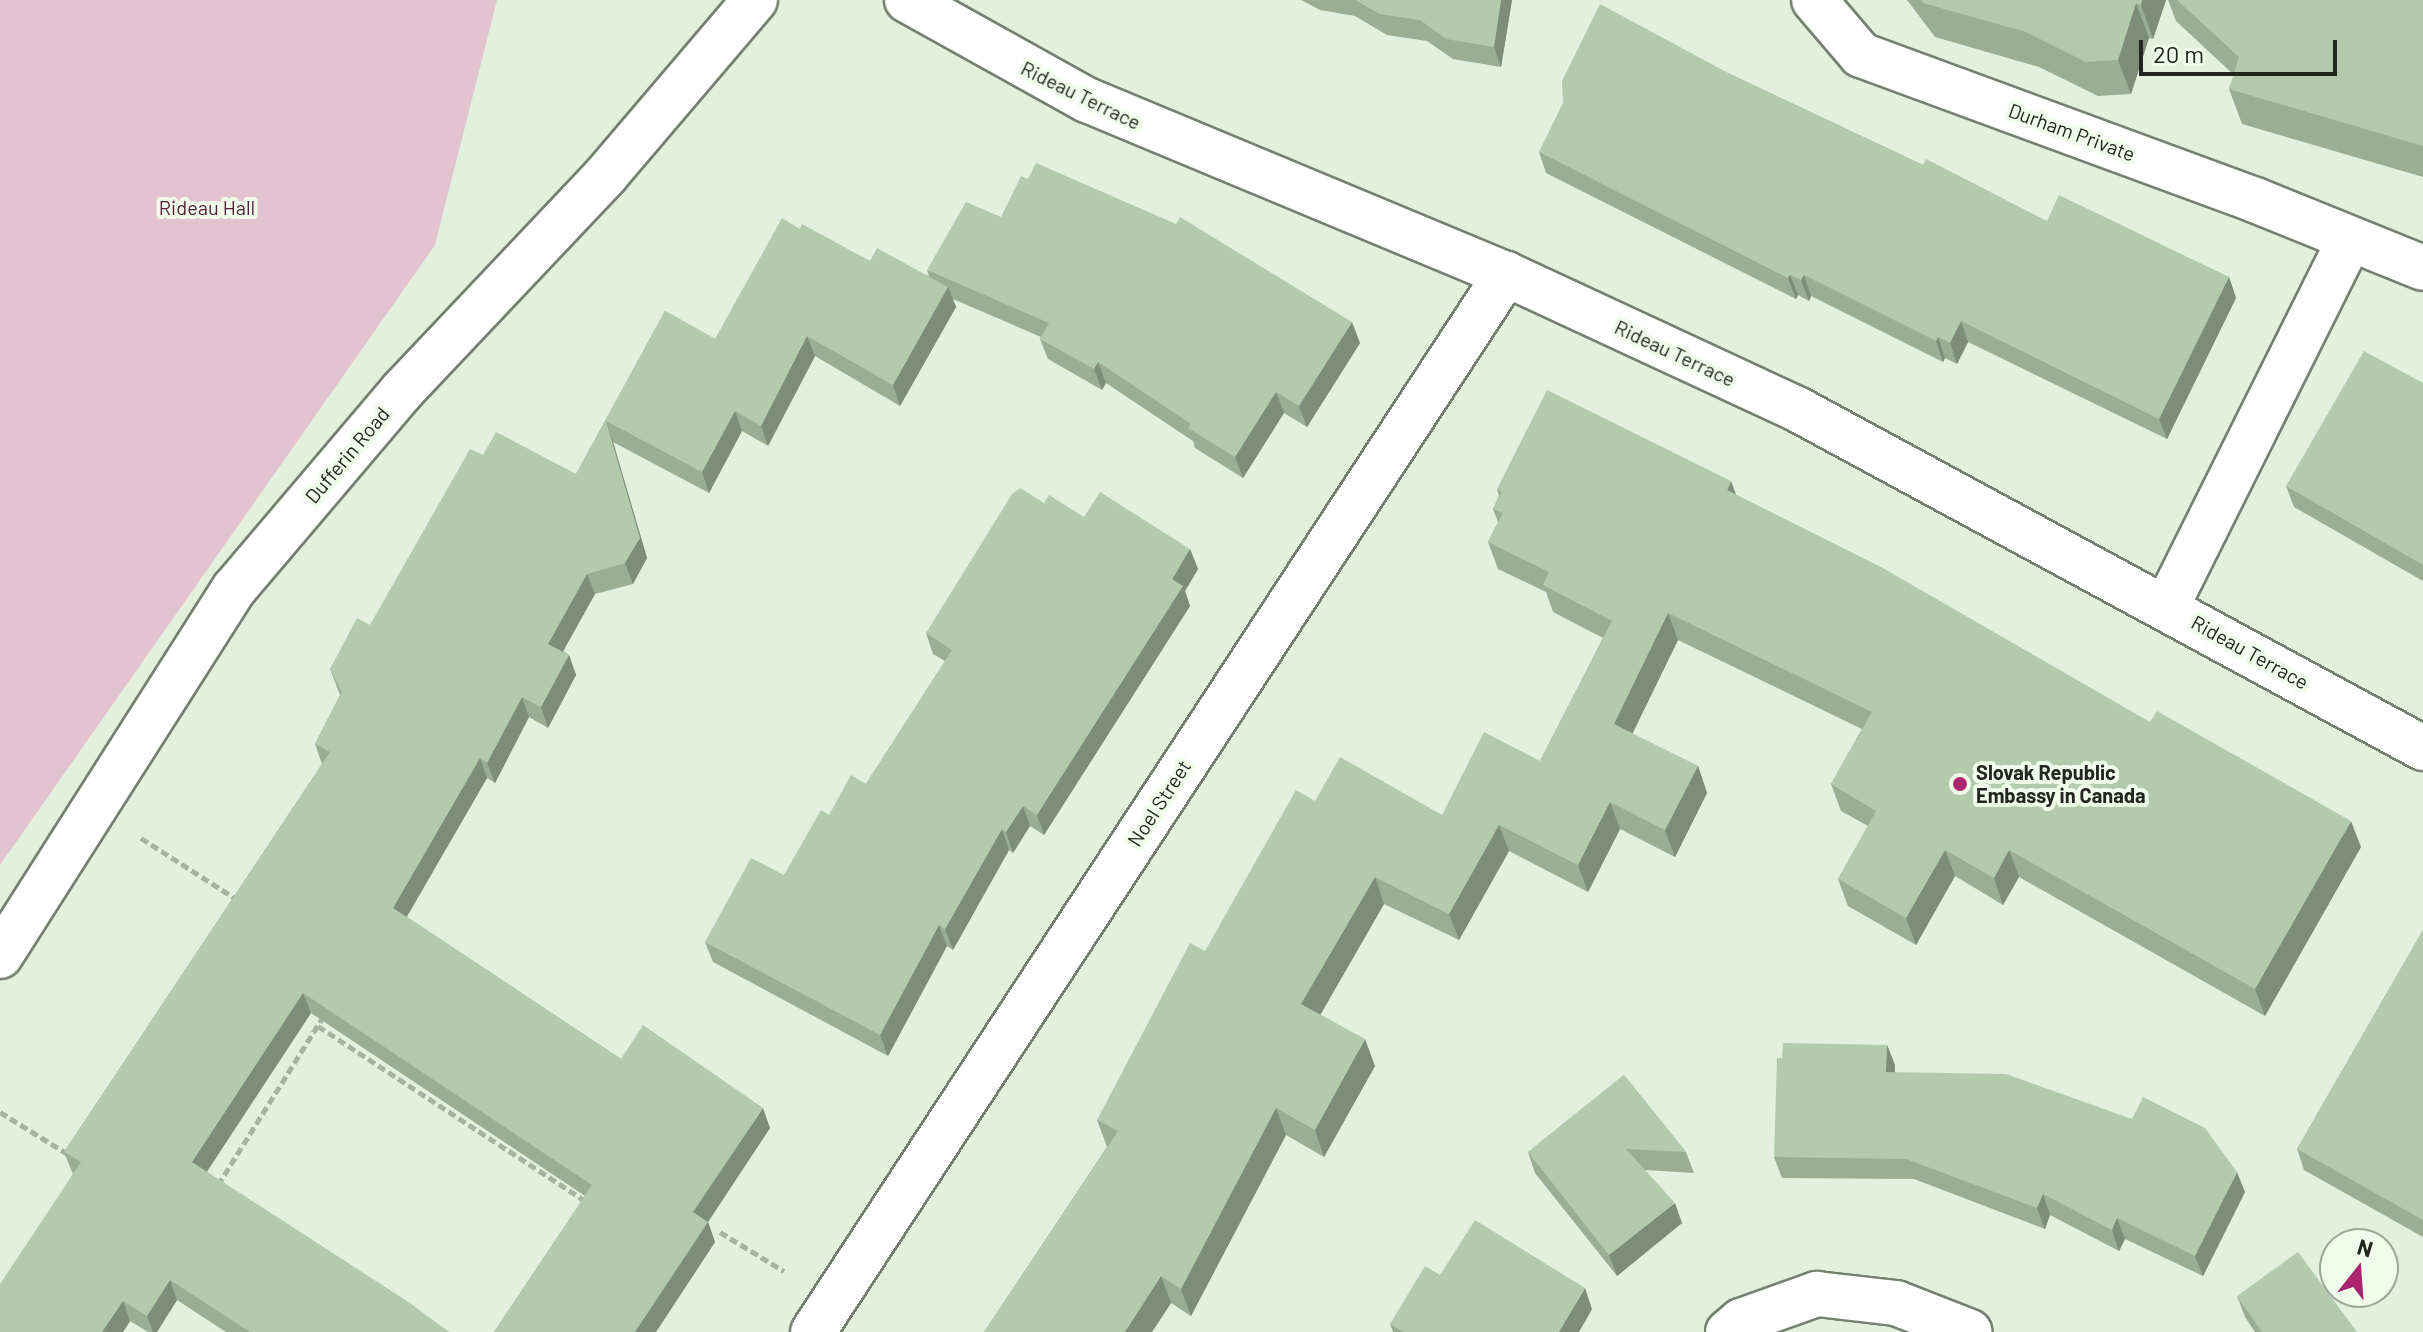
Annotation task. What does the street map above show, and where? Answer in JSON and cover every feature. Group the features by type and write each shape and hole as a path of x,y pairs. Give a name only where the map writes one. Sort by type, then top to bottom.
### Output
{"street":[{"name":"Dufferin Road","path":"0,956 234,589 402,391 606,175 755,0"},
{"name":"Rideau Terrace","path":"907,0 1073,93 1169,138 1506,274 1797,409 2167,606 2423,748"},
{"name":"Durham Private","path":"1814,0 1861,55 2255,200 2349,241 2423,268"},
{"path":"2167,606 2349,241"},
{"name":"Noel Street","path":"823,1316 1506,274"},
{"path":"1728,1332 1741,1321 1817,1294 1896,1303 1970,1332"}],"path":[{"path":"95,809 235,898"},
{"path":"209,1196 326,1012"},
{"path":"318,1026 584,1200"},
{"path":"0,1112 69,1154"},
{"path":"217,1184 230,1193"},
{"path":"576,1213 592,1188"},
{"path":"720,1232 823,1316"}],"green space":[{"name":"Rideau Hall","path":"0,0 497,0 435,245 0,865"}],"building":[{"path":"1355,0 1501,0 1494,47 1446,39 1420,20 1380,14"},
{"path":"1921,0 2142,0 2141,5 2136,3 2118,60 2086,62 2026,32"},
{"path":"2177,0 2423,0 2423,146 2229,89 2239,57"},
{"path":"1600,4 1730,74 1923,165 1926,159 2047,221 2059,195 2229,277 2159,419 1961,321 1950,343 1938,337 1936,341 1804,275 1801,280 1790,275 1788,278 1539,152 1563,103 1562,81"},
{"path":"1036,163 1176,224 1180,217 1352,322 1299,406 1276,392 1235,457 1188,428 1191,424 1098,362 1094,369 1040,339 1049,323 927,270 966,202 1001,217 1021,176 1028,179"},
{"path":"782,218 800,229 802,224 870,261 877,248 948,287 893,385 807,336 761,426 735,411 702,472 606,421 640,538 625,563 587,574 548,644 569,655 541,707 522,697 487,763 480,758 393,908 621,1059 643,1025 763,1108 693,1212 708,1222 635,1332 494,1332 592,1185 303,993 192,1162 410,1303 449,1332 250,1332 170,1280 147,1316 123,1301 102,1332 0,1332 0,1284 81,1162 64,1152 330,752 315,744 342,692 330,669 357,618 370,625 470,449 483,455 496,432 576,474 665,311 715,339"},
{"path":"2364,351 2423,383 2423,565 2286,486"},
{"path":"1547,390 1731,481 1727,490 1881,567 2150,722 2157,711 2351,821 2255,989 2009,850 1994,878 1945,850 1906,918 1838,879 1876,811 1831,784 1872,712 1668,613 1614,724 1698,766 1665,830 1610,802 1578,865 1499,825 1449,914 1375,877 1301,1004 1365,1039 1315,1130 1276,1108 1181,1289 1161,1276 1125,1332 984,1332 1118,1131 1097,1120 1190,943 1205,951 1296,790 1315,801 1340,757 1442,815 1484,732 1540,761 1612,621 1543,585 1549,572 1488,542 1503,513 1493,509 1502,492 1497,489"},
{"path":"1020,488 1044,503 1049,495 1084,517 1100,492 1190,549 1172,579 1183,586 1037,815 1023,806 1006,832 1002,829 945,929 939,925 880,1035 705,942 751,858 784,875 821,810 829,815 851,775 866,784 952,650 926,633 1012,494"},
{"path":"2423,930 2423,1220 2297,1149"},
{"path":"1783,1043 1887,1045 1886,1072 2006,1074 2132,1119 2143,1097 2205,1128 2237,1172 2195,1256 2117,1218 2112,1230 2043,1194 2037,1208 1906,1159 1774,1157 1777,1058 1782,1058"},
{"path":"1624,1075 1686,1152 1626,1149 1675,1203 1609,1255 1528,1152"},
{"path":"1475,1220 1585,1288 1559,1332 1404,1332 1390,1324 1425,1266 1440,1275"},
{"path":"2298,1252 2319,1280 2319,1308 2339,1308 2357,1332 2262,1332 2237,1296"}],"place":[{"name":"Slovak Republic Embassy in Canada","path":"1960,784"}]}
